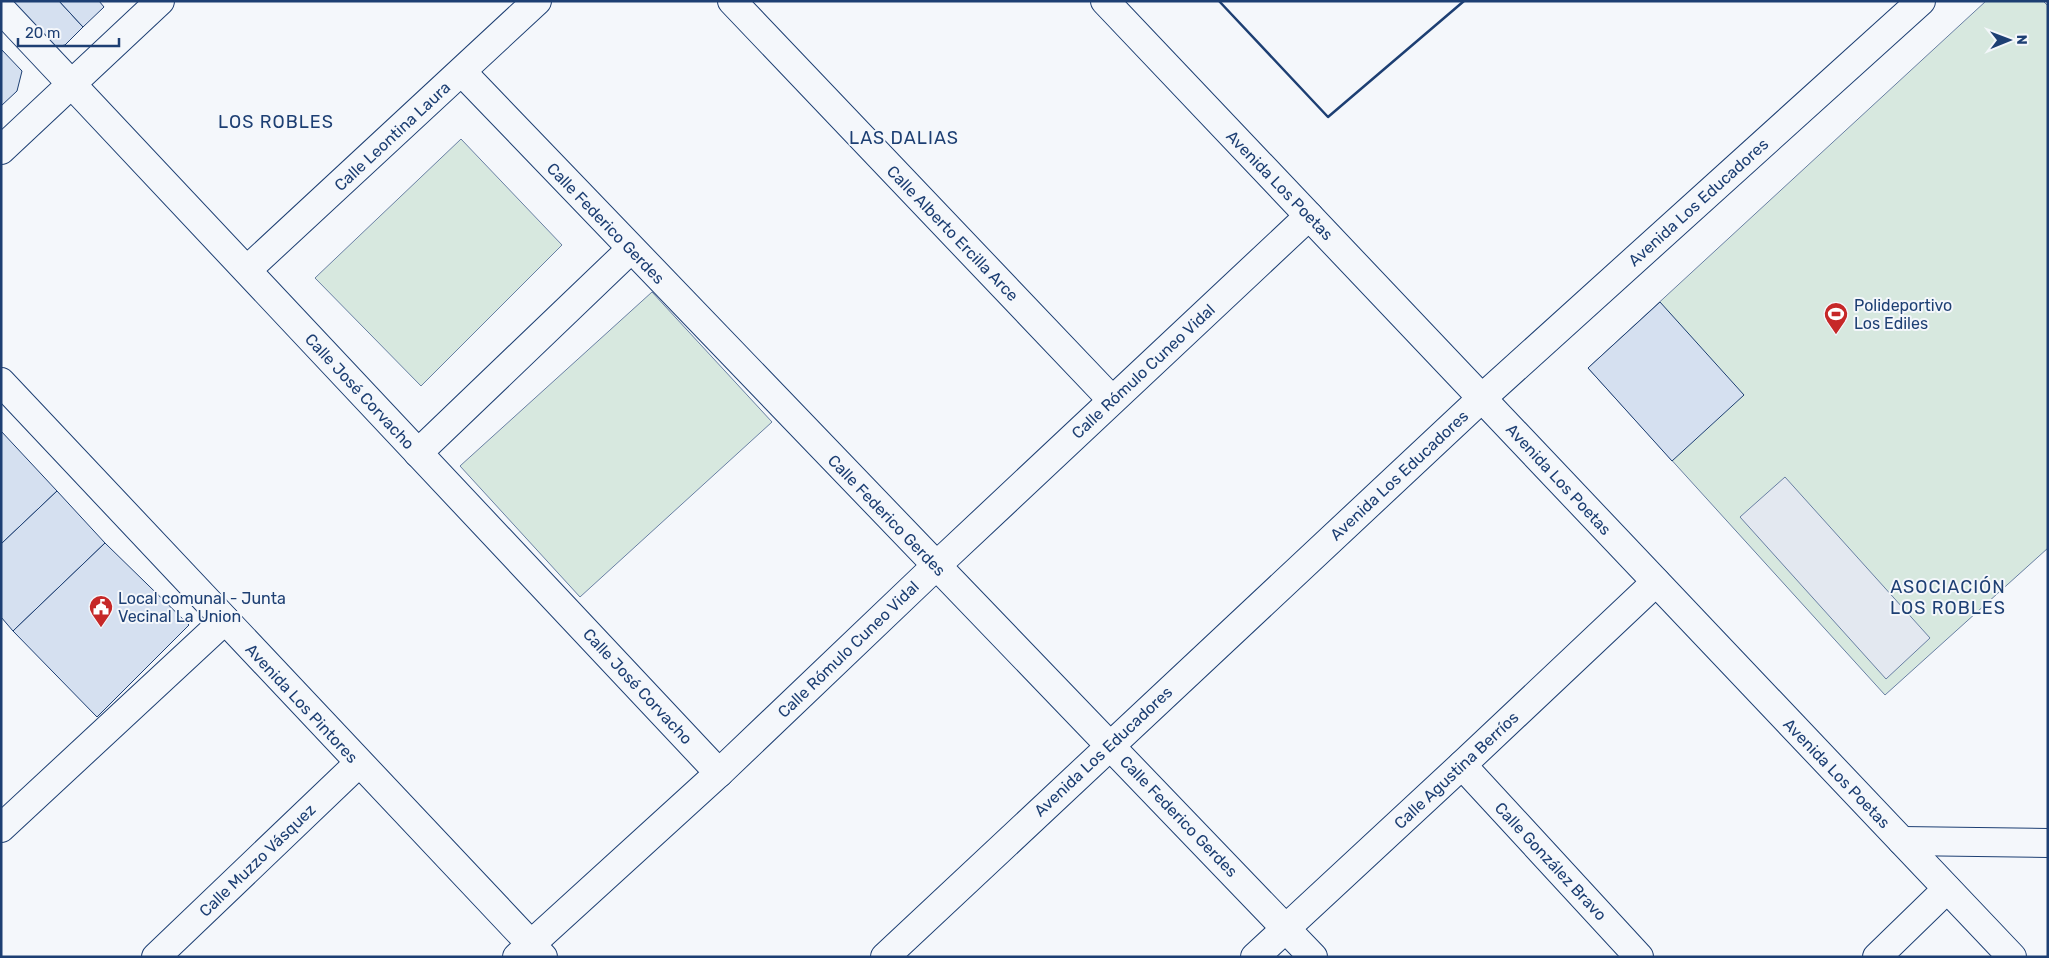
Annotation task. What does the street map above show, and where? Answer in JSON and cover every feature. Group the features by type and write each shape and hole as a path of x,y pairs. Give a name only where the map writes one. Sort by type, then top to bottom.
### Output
{"street":[{"path":"1,150 160,1"},
{"name":"Calle Leontina Laura","path":"247,270 537,1"},
{"name":"Calle Alberto Ercilla Arce","path":"732,1 1112,400"},
{"name":"Avenida Los Poetas","path":"1105,1 2012,957"},
{"name":"Avenida Los Educadores","path":"885,957 1110,744 1482,398 1921,1"},
{"name":"Calle José Corvacho","path":"1,9 719,772"},
{"name":"Calle Federico Gerdes","path":"462,72 1313,957"},
{"name":"Calle Rómulo Cuneo Vidal","path":"530,952 936,566 1310,216"},
{"path":"418,453 631,249"},
{"name":"Avenida Los Pintores","path":"1,382 359,763 530,952"},
{"name":"Calle Agustina Berríos","path":"1254,957 1656,582"},
{"path":"1,828 225,620"},
{"name":"Calle Muzzo Vásquez","path":"156,957 359,763"},
{"name":"Calle González Bravo","path":"1462,765 1639,957"},
{"path":"1902,841 2048,843"},
{"path":"1877,957 1947,889"}],"shaded area":[{"name":"Polideportivo Los Ediles","path":"1986,1 2043,1 2048,6 2048,548 1885,695 1588,368"},
{"path":"461,139 562,245 421,386 315,278"},
{"path":"652,292 772,422 580,597 460,466"},
{"path":"1785,477 1930,638 1886,679 1740,517"}],"building":[{"path":"7,1 59,1 83,27 65,45 51,48"},
{"path":"59,1 99,1 104,7 83,27"},
{"path":"1,49 22,71 17,91 1,106"},
{"path":"1660,302 1744,395 1672,461 1588,368"},
{"path":"1,431 57,491 1,544"},
{"path":"57,491 105,543 13,631 1,617 1,544"},
{"name":"Local comunal - Junta Vecinal La Union","path":"105,543 189,625 97,717 13,631"}],"wall":[{"path":"1219,1 1328,117 1464,1"}],"place":[{"name":"Polideportivo Los Ediles","path":"1836,335"},
{"name":"Local comunal - Junta Vecinal La Union","path":"101,628"}],"district":[{"name":"LOS ROBLES","path":"276,122"},
{"name":"LAS DALIAS","path":"904,138"},
{"name":"ASOCIACIÓN LOS ROBLES","path":"1948,597"}]}
